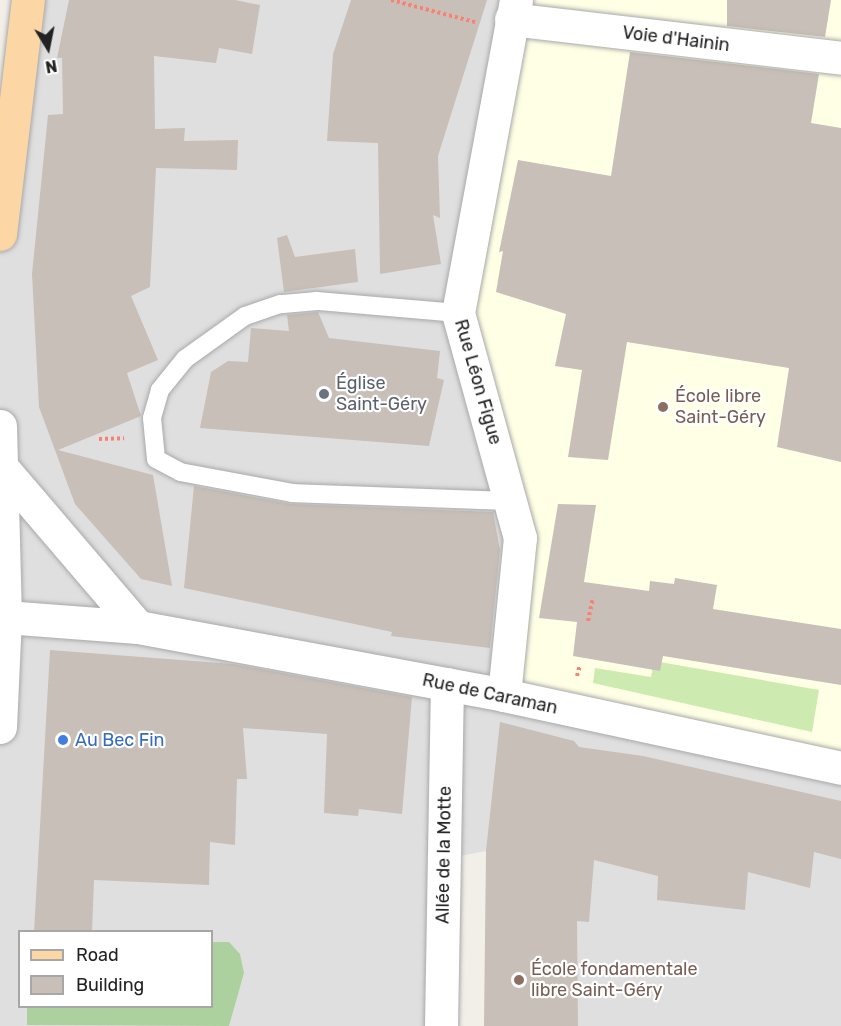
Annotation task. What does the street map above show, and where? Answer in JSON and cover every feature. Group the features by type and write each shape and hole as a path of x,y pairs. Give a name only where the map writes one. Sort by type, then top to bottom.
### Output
{"main road":[{"path":"0,234 28,0"}],"street":[{"name":"Voie d'Hainin","path":"511,17 841,58"},
{"name":"Rue Léon Figue","path":"504,695 520,538 513,501 458,313 511,17"},
{"path":"0,426 3,481 4,617 0,728"},
{"path":"3,481 138,627"},
{"name":"Rue de Caraman","path":"4,617 138,627 504,695 841,768"},
{"name":"Allée de la Motte","path":"441,1026 447,684"}],"lane":[{"path":"458,313 317,300 280,304 245,316 185,359 160,390 152,418 156,459 180,472 292,493 513,501"}],"path":[{"path":"391,0 511,17"},
{"path":"588,621 593,598"}],"shaded area":[{"path":"28,0 516,0 841,768 841,1026 554,1026 532,856 486,851 444,859 441,1026 0,1026 0,210"},
{"name":"École libre Saint-Géry","path":"516,0 841,0 841,768 504,695 520,538 458,313"}],"green space":[{"path":"654,661 819,690 812,732 593,683 595,668 651,677"},
{"path":"213,942 229,942 240,954 244,973 229,1026 27,1025 27,1008 213,1008"}],"building":[{"path":"69,0 235,0 260,5 252,54 219,48 216,63 154,56 155,129 185,128 184,141 238,140 237,170 156,168 150,287 131,296 158,360 127,373 141,416 58,450 153,475 172,586 141,579 75,504 39,407 32,274 48,115 63,114 62,58 57,58"},
{"path":"351,0 487,0 438,156 440,218 433,215 441,264 380,274 378,143 327,141 333,54"},
{"path":"727,0 831,0 825,37 727,26"},
{"path":"630,52 819,74 811,123 841,128 841,462 777,447 789,368 627,342 608,460 568,457 582,370 555,366 566,314 496,292 503,251 499,252 518,160 611,176"},
{"path":"287,235 295,257 355,249 358,282 284,292 277,238"},
{"name":"Église Saint-Géry","path":"318,312 329,338 440,351 437,378 444,380 429,446 200,428 211,372 228,361 248,362 251,328 289,331 287,315"},
{"path":"194,486 291,504 493,512 500,550 490,648 391,636 392,632 184,588"},
{"path":"558,504 596,505 584,582 649,591 650,581 674,584 675,578 717,585 713,609 841,629 841,685 663,656 660,671 573,656 577,622 539,618"},
{"path":"50,650 233,664 412,697 402,814 359,809 358,816 324,813 327,734 243,728 247,779 237,779 235,845 210,842 209,885 94,880 92,930 34,930"},
{"path":"500,722 574,741 579,747 643,756 841,801 841,859 814,852 810,888 748,872 745,910 657,900 658,876 594,860 589,922 577,921 578,1026 484,1026 486,851"}],"place":[{"name":"Église Saint-Géry","path":"324,394"},
{"name":"École libre Saint-Géry","path":"663,407"},
{"name":"Au Bec Fin","path":"63,740"},
{"name":"École fondamentale libre Saint-Géry","path":"519,980"}]}
